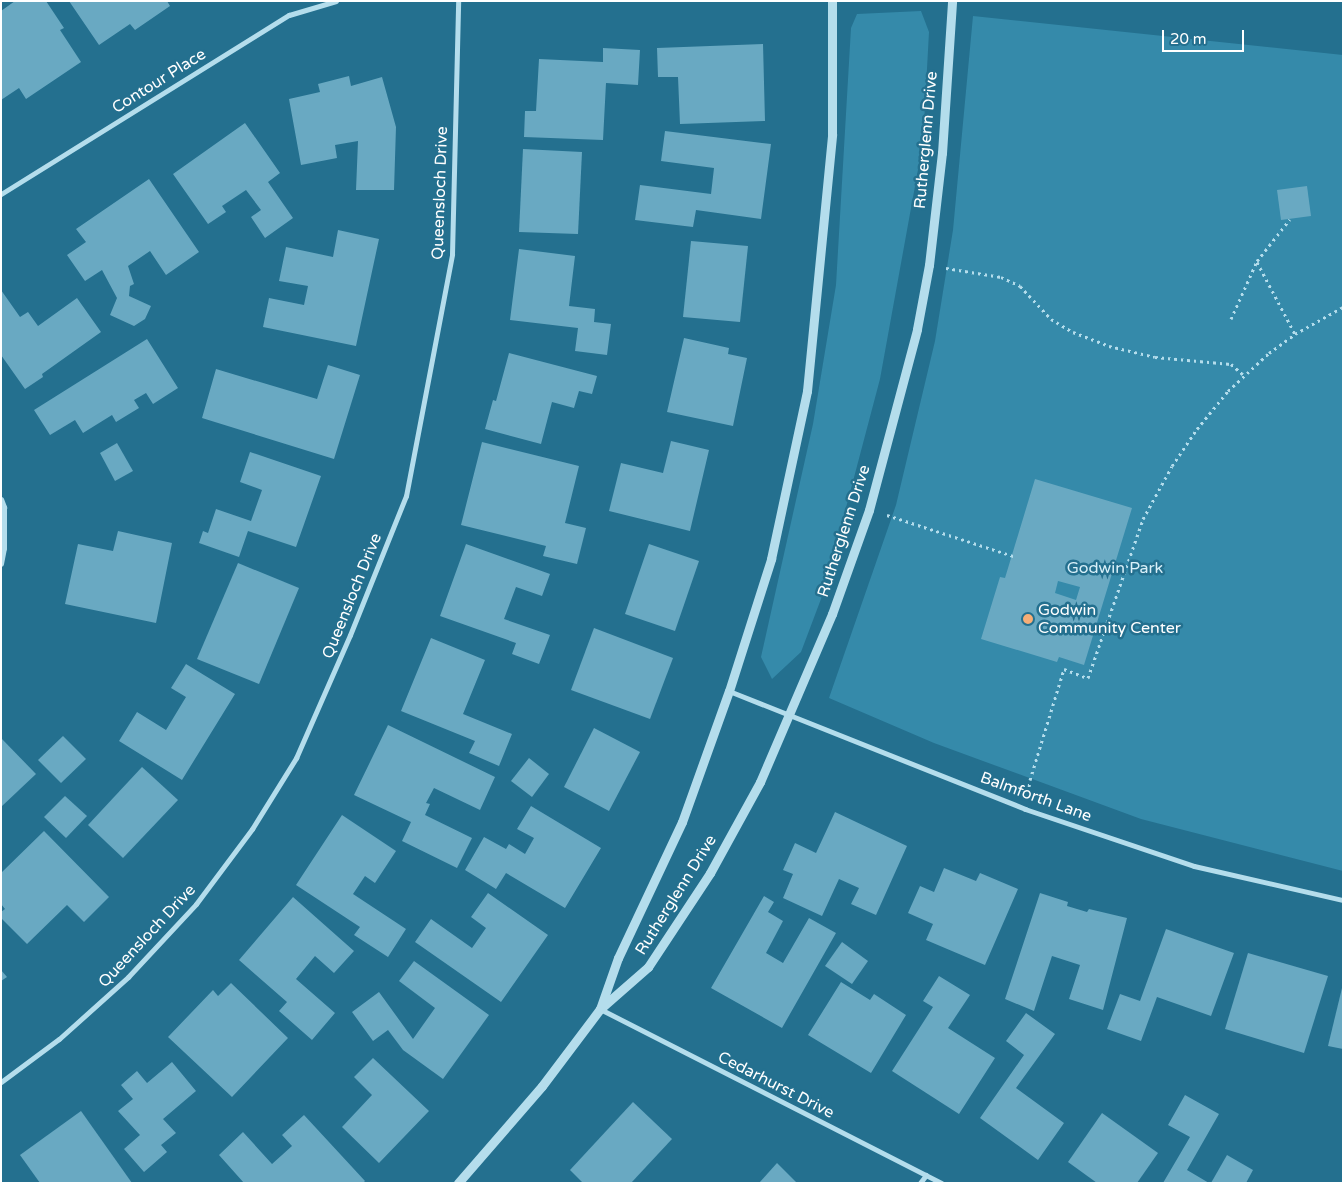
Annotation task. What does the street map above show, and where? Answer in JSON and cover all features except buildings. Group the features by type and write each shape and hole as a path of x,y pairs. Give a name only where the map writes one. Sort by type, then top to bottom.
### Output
{"street":[{"name":"Contour Place","path":"1,194 289,15 336,1"},
{"name":"Queensloch Drive","path":"1,1082 59,1039 128,977 196,904 252,829 296,758 350,635 406,496 452,254 458,1"},
{"name":"Rutherglenn Drive","path":"600,1009 618,958 682,822 729,691 771,559 807,391 832,134 832,1"},
{"name":"Rutherglenn Drive","path":"458,1183 542,1086 600,1009 648,968 710,873 760,782 832,614 870,510 917,329 929,265 942,153 952,1"},
{"path":"1,499 4,507 4,540 1,564"},
{"name":"Balmforth Lane","path":"729,691 1025,809 1194,866 1343,900"},
{"name":"Cedarhurst Drive","path":"600,1009 941,1183"},
{"path":"920,1183 926,1175"}],"path":[{"path":"1231,319 1257,261 1290,218"},
{"path":"1257,261 1295,334"},
{"path":"943,267 1001,277 1020,286 1050,319 1073,332 1109,346 1155,357 1231,364 1245,376"},
{"path":"1025,809 1030,780 1064,668 1088,678 1143,519 1172,466 1197,428 1228,391 1269,353 1295,334 1343,307"},
{"path":"870,510 1013,556"}],"green space":[{"path":"921,11 929,32 923,142 880,379 824,591 801,652 772,679 761,657 813,424 836,285 851,28 857,14"},
{"name":"Godwin Park","path":"973,16 1343,55 1343,871 1141,819 934,743 829,698 896,505 935,341 953,230"}],"place":[{"name":"Godwin Community Center","path":"1028,619"}]}
